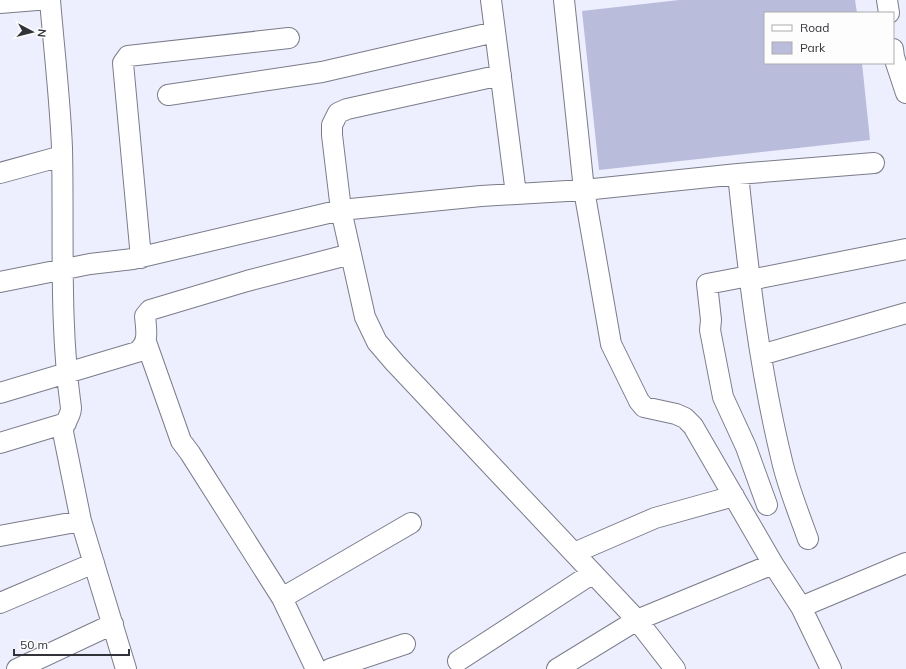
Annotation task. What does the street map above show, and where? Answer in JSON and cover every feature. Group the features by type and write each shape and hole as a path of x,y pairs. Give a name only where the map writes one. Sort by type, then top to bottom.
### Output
{"street":[{"path":"0,4 37,0"},
{"path":"50,0 62,156 62,269 66,374 71,414 63,427 63,432 81,521 126,669"},
{"path":"491,0 516,194"},
{"path":"564,0 584,190 612,344 636,394 644,407 676,414 685,418 693,426 773,564 801,607 831,669"},
{"path":"887,0 888,12"},
{"path":"168,95 322,72 495,32"},
{"path":"141,258 123,63 128,56 289,38"},
{"path":"894,57 906,93"},
{"path":"501,76 347,109 338,113 332,125 332,135 341,210 365,317 378,342 400,369 637,620 671,668"},
{"path":"0,173 62,156"},
{"path":"0,282 90,264 141,258 341,210 481,196 584,190 738,174 874,163"},
{"path":"738,174 749,278 782,463 808,539"},
{"path":"767,505 746,447 723,397 710,330 711,320 707,284 749,278 906,249"},
{"path":"316,669 282,598 181,441 146,342 145,316 150,310 246,281 351,254"},
{"path":"762,355 906,312"},
{"path":"0,393 137,352 146,342"},
{"path":"0,443 66,423"},
{"path":"574,552 655,518 734,496"},
{"path":"0,536 81,521"},
{"path":"282,598 411,523"},
{"path":"0,603 94,563"},
{"path":"801,607 906,563"},
{"path":"557,669 637,620 773,564"},
{"path":"458,661 593,573"},
{"path":"17,669 113,624"},
{"path":"330,669 405,644"}],"green space":[{"path":"679,0 855,0 857,12 764,12 764,64 862,64 870,140 599,170 582,11"}]}
